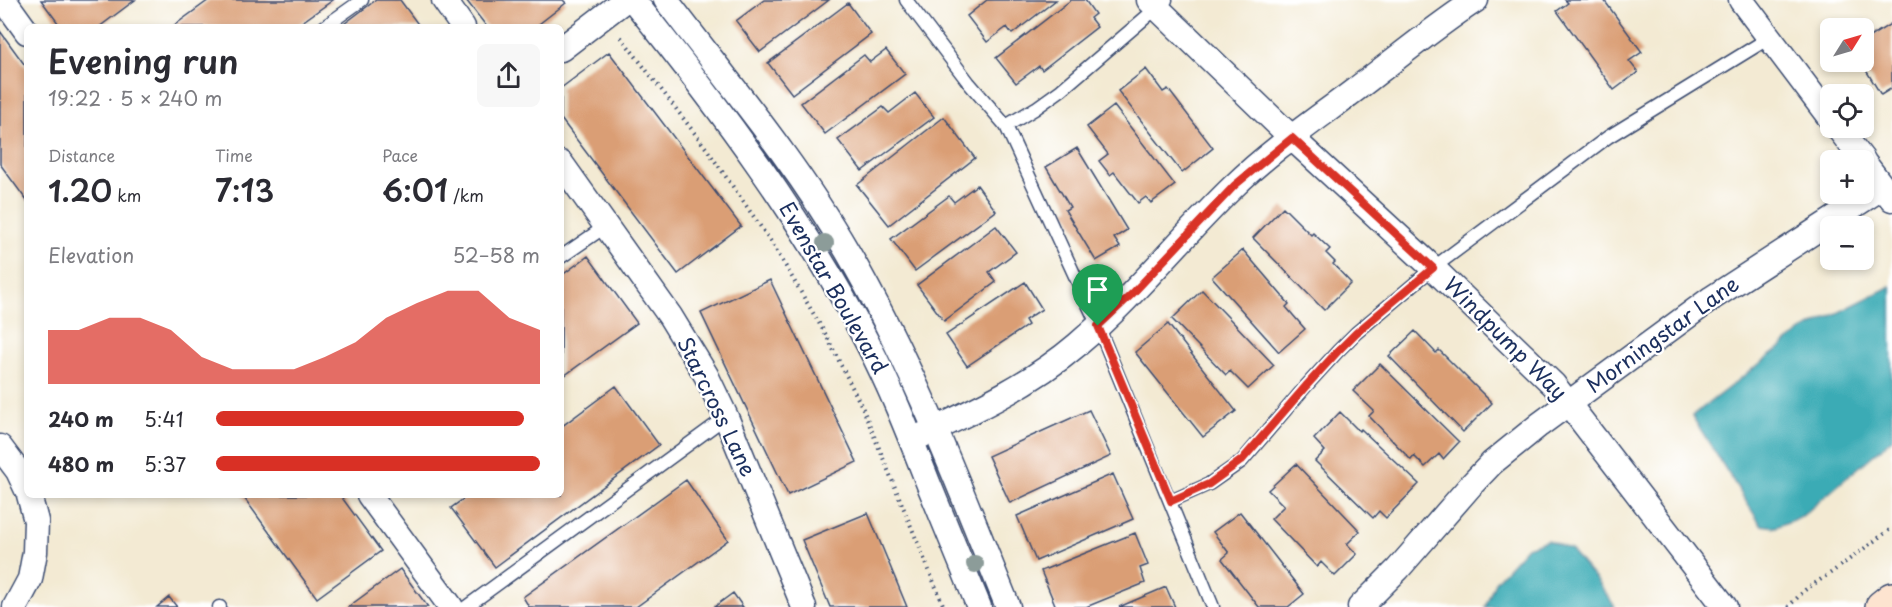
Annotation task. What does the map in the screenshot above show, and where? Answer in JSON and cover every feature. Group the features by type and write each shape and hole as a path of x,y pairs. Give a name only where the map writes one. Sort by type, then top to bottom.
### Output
{"main road":[{"path":"1882,607 1892,599"}],"street":[{"path":"4,0 24,28"},
{"path":"444,0 461,24"},
{"path":"564,47 625,0"},
{"name":"Evenstar Boulevard","path":"633,0 761,168 808,238 868,344 893,395 979,607"},
{"name":"Evenstar Boulevard","path":"666,0 782,152 852,259 894,336 936,429 1008,607"},
{"path":"912,440 1020,386 1051,366 1133,293 1235,185 1292,138 1476,0"},
{"path":"1740,0 1820,105"},
{"name":"Windpump Way","path":"1157,3 1292,138 1537,368 1569,403 1725,607"},
{"path":"1846,138 1855,150"},
{"name":"Starcross Lane","path":"564,167 670,316 706,375 726,417 804,607"},
{"path":"1874,176 1887,193"},
{"name":"Morningstar Lane","path":"1360,607 1398,569 1492,463 1539,425 1712,298 1887,193"},
{"path":"0,447 18,471 24,484"},
{"path":"15,607 30,579 35,552 36,521 30,498"},
{"path":"371,498 452,607"}],"lane":[{"path":"328,24 362,0"},
{"path":"906,0 1006,126 1098,326 1213,607"},
{"path":"1006,126 1061,90 1157,3"},
{"path":"1171,501 1209,484 1242,460 1338,351 1433,268 1608,137 1769,38"},
{"path":"564,256 606,226"},
{"path":"466,607 726,417"}],"path":[{"path":"605,15 746,203 795,280 854,389 944,607"},
{"path":"1788,607 1805,590 1832,573 1892,528"}],"water":[{"path":"1891,286 1892,439 1802,516 1776,527 1761,525 1692,416 1802,331"},
{"path":"1547,540 1571,550 1598,582 1615,607 1485,607 1495,582 1527,547"}],"building":[{"path":"41,0 135,0 103,24 59,24"},
{"path":"209,0 333,0 299,24 176,24"},
{"path":"376,0 400,0 418,24 344,24"},
{"path":"466,0 563,0 566,3 539,24 485,24"},
{"path":"764,0 829,0 760,52 736,21"},
{"path":"987,0 1056,0 1012,34 1007,27 987,42 967,16"},
{"path":"1071,0 1085,0 1095,14 1090,18 1097,27 1042,70 1039,66 1016,83 996,58"},
{"path":"1565,0 1604,0 1642,52 1629,61 1638,72 1614,90 1557,11 1568,3"},
{"path":"848,3 871,34 792,94 768,63"},
{"path":"1892,23 1892,88 1881,95 1867,72 1874,72 1874,34"},
{"path":"0,31 24,64 24,197 0,164"},
{"path":"886,50 905,74 825,134 801,103 864,55 870,62"},
{"path":"609,52 741,226 678,274 564,123 564,86"},
{"path":"1146,69 1163,92 1168,89 1213,148 1182,173 1118,91"},
{"path":"915,93 934,117 862,171 838,140 883,107 889,113"},
{"path":"1114,106 1175,185 1151,203 1146,197 1138,203 1114,172 1110,175 1099,161 1108,154 1087,127"},
{"path":"944,117 975,158 889,225 857,185"},
{"path":"1077,148 1127,230 1114,238 1120,247 1096,261 1065,210 1070,207 1046,167"},
{"path":"977,185 996,211 915,271 891,239 949,196 954,202"},
{"path":"1283,207 1311,235 1313,233 1330,249 1326,253 1351,283 1324,310 1253,238"},
{"path":"996,226 1016,252 989,272 996,282 944,321 917,285"},
{"path":"1243,250 1289,304 1286,307 1305,329 1279,352 1212,277"},
{"path":"588,256 637,323 564,376 564,274"},
{"path":"770,280 857,462 788,495 701,313"},
{"path":"1025,282 1042,309 1025,320 1028,325 967,366 946,335"},
{"path":"1202,290 1274,365 1248,389 1230,371 1226,375 1172,319"},
{"path":"1168,324 1236,411 1203,437 1135,352"},
{"path":"1415,331 1436,353 1439,350 1492,403 1463,432 1389,356"},
{"path":"1380,364 1459,442 1443,459 1439,454 1425,467 1414,456 1411,460 1369,416 1374,411 1353,391"},
{"path":"616,386 659,445 495,567 451,508 465,498 564,498 564,425"},
{"path":"1089,410 1111,456 1010,503 988,456"},
{"path":"1340,412 1419,484 1386,518 1379,511 1373,518 1315,461 1325,451 1314,439"},
{"path":"1296,464 1360,531 1347,544 1357,554 1335,576 1321,562 1317,567 1271,519 1284,506 1268,490"},
{"path":"1113,474 1133,519 1036,561 1017,516"},
{"path":"686,480 728,540 636,607 529,607 523,597"},
{"path":"244,498 342,498 381,551 317,598"},
{"path":"1240,512 1304,594 1288,607 1259,607 1222,559 1229,553 1213,532"},
{"path":"868,513 907,607 830,607 802,540"},
{"path":"1135,533 1148,565 1140,568 1145,583 1086,607 1056,607 1041,571"},
{"path":"400,569 428,607 348,607"},
{"path":"1166,587 1175,607 1119,607"},
{"path":"733,593 743,607 714,607"},
{"path":"169,597 177,607 157,607"}],"route":[{"path":"1292,138 1433,268 1338,351 1242,460 1209,484 1171,501 1098,326 1133,293 1235,185 1292,138"}]}
